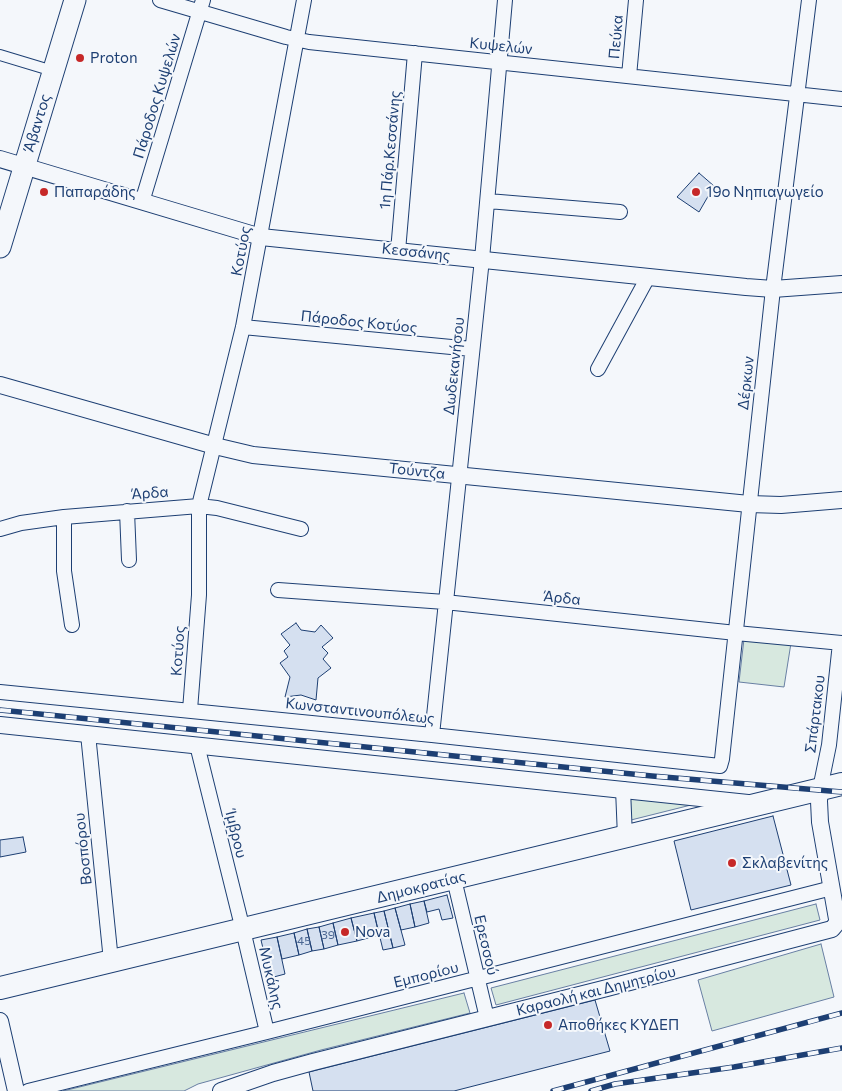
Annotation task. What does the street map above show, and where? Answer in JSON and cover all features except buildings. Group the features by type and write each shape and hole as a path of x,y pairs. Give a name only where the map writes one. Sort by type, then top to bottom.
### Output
{"highway":[{"name":"Δημοκρατίας","path":"0,988 842,784"}],"main road":[{"name":"Άβαντος","path":"0,246 75,0"}],"street":[{"name":"Κυψελών","path":"160,0 201,6 297,39 842,99"},
{"name":"Κοτύος","path":"190,710 198,595 199,506 243,327 304,0"},
{"name":"Δωδεκανήσου","path":"432,735 488,201 505,0"},
{"name":"Πεύκα","path":"629,76 636,0"},
{"name":"Δέρκων","path":"717,766 722,764 773,289 808,0"},
{"name":"Πάροδος Κυψελών","path":"142,202 201,6"},
{"name":"1η Πάρ.Κεσσάνης","path":"398,250 415,53"},
{"path":"0,55 53,71"},
{"name":"Κεσσάνης","path":"0,159 260,237 773,289 842,284"},
{"path":"488,201 620,212"},
{"path":"598,368 648,277"},
{"name":"Πάροδος Κοτύος","path":"243,327 472,349"},
{"name":"Τούντζα","path":"0,385 215,446 254,455 750,504 781,505 842,500"},
{"name":"Άρδα","path":"0,529 20,523 64,517 199,506 226,510 301,529"},
{"path":"127,511 129,560"},
{"path":"64,517 64,571 72,624"},
{"name":"Άρδα","path":"278,590 445,602 736,634 841,643"},
{"name":"Σπάρτακου","path":"820,789 829,745 841,643"},
{"name":"Κωνσταντινουπόλεως","path":"0,692 190,710 717,766"},
{"path":"0,725 760,804"},
{"name":"Βοσπόρου","path":"88,734 111,962"},
{"name":"Ίμβρου","path":"197,745 243,930"},
{"path":"623,789 625,837"},
{"name":"Καραολή και Δημητρίου","path":"221,1091 273,1073 313,1062 832,929 837,923 837,913 820,822 820,789"},
{"name":"Ερεσσού","path":"454,879 487,1018"},
{"name":"Εμπορίου","path":"28,1091 832,888"},
{"name":"Μυκάλης","path":"243,930 267,1032"},
{"path":"0,1021 16,1091"}],"shaded area":[{"path":"744,639 791,643 784,687 739,682"},
{"path":"630,798 691,805 631,820"},
{"path":"816,904 820,920 496,1005 491,988"},
{"path":"821,944 834,997 712,1031 698,980"},
{"path":"464,993 470,1013 321,1050 198,1084 184,1091 63,1091"}],"railway":[{"path":"0,710 652,776 842,792"},
{"path":"553,1091 842,1013"},
{"path":"591,1091 615,1084 734,1067 842,1048"}],"place":[{"name":"Proton","path":"80,58"},
{"name":"Παπαράδης","path":"44,192"},
{"name":"19ο Νηπιαγωγείο","path":"696,192"},
{"name":"Σκλαβενίτης","path":"732,863"},
{"name":"Nova","path":"345,932"},
{"name":"Αποθήκες ΚΥΔΕΠ","path":"548,1025"}]}
